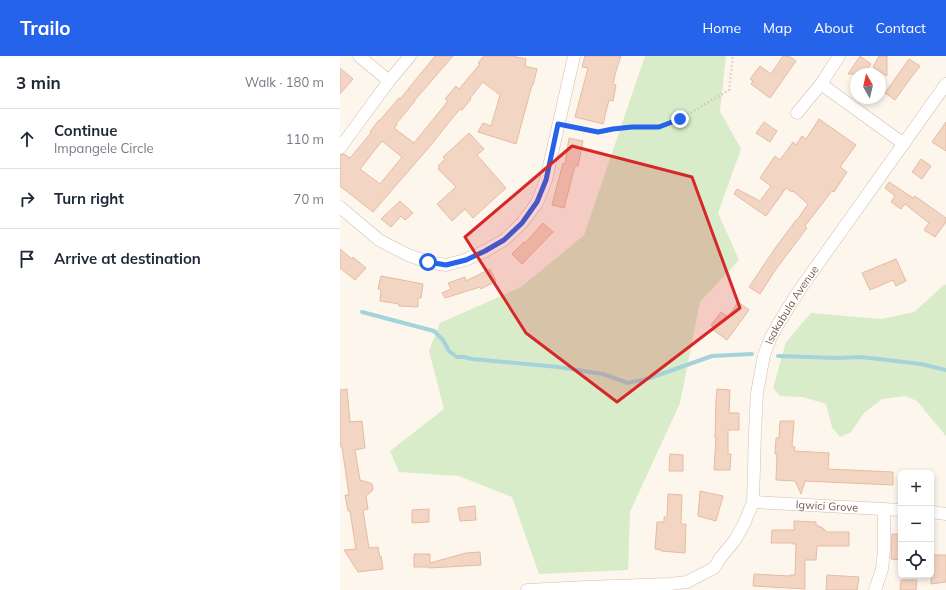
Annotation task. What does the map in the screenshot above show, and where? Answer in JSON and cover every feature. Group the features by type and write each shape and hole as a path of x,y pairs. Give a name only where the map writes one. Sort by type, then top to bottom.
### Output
{"street":[{"path":"359,56 389,81"},
{"path":"340,148 389,81 410,56"},
{"path":"340,207 378,240 408,255 428,262 446,265 466,260 504,240 522,223 537,202 546,180 574,56"},
{"path":"797,113 821,84 838,56"},
{"path":"821,84 904,144"},
{"name":"Isakabula Avenue","path":"688,586 714,568 735,540 744,524 753,502 757,393 764,355 771,337 806,280 946,84"},
{"name":"Igwici Grove","path":"753,502 898,510"},
{"path":"876,590 882,569 884,551 884,509"},
{"path":"934,512 946,514"},
{"path":"527,590 670,584 688,586"}],"path":[{"path":"558,124 598,132 632,127 659,127 680,119 729,90 733,56"}],"highlighted area":[{"path":"572,146 692,177 740,308 617,402 526,333 465,237"}],"green space":[{"path":"645,56 726,56 720,111 741,149 718,213 739,260 700,302 680,403 630,512 628,570 539,574 512,497 459,476 399,472 390,451 444,409 429,351 440,323 521,287 584,235"},
{"path":"944,285 946,285 946,436 917,401 905,396 882,399 864,413 851,432 840,437 832,427 826,404 803,397 780,396 773,388 786,342 811,313 881,319 914,312"}],"building":[{"path":"435,56 453,56 414,101 394,128 414,143 448,101 445,99 456,86 459,89 480,64 478,63 484,56 512,56 526,59 525,66 537,69 516,144 478,132 483,123 491,126 500,95 483,82 462,110 460,109 373,212 340,186 340,155 344,154 350,158 371,133 370,132 379,120 399,98 400,99","holes":["382,141 402,157 380,184 360,169"]},
{"path":"585,56 621,56 613,84 616,85 613,101 609,100 603,124 575,117 588,68 582,67"},
{"path":"783,56 789,56 796,61 770,98 751,84 753,81 750,79 760,66 771,74"},
{"path":"860,56 871,64 868,68 852,68"},
{"path":"879,56 887,56 887,76 886,68 873,67"},
{"path":"909,59 920,66 895,100 886,94"},
{"path":"340,68 353,79 340,94"},
{"path":"819,119 856,145 840,167 847,172 834,192 832,191 805,226 807,228 776,269 760,294 749,287 808,204 793,191 792,192 786,188 766,216 734,194 737,189 760,201 771,186 760,178 775,156 780,160 793,142 796,145 802,136 806,139"},
{"path":"764,122 777,131 770,142 756,133"},
{"path":"946,122 946,151 932,142"},
{"path":"469,133 484,149 477,155 506,188 473,218 465,209 452,221 437,204 456,187 438,169 438,166 445,159 443,157"},
{"path":"569,138 583,141 578,166 575,166 564,208 552,205 563,163 565,164"},
{"path":"921,159 931,166 922,179 912,172"},
{"path":"889,182 913,198 915,196 946,218 946,222 935,237 924,230 929,223 905,204 901,209 891,202 895,196 885,188"},
{"path":"400,201 413,213 405,220 401,216 391,227 381,219"},
{"path":"543,223 553,232 522,264 512,254 524,242 525,243"},
{"path":"340,249 352,259 353,257 366,268 355,280 340,268"},
{"path":"896,259 906,281 896,286 893,280 870,290 862,273"},
{"path":"490,269 496,281 481,289 480,287 445,298 442,293 451,289 448,283 465,277 466,281"},
{"path":"381,276 423,284 421,298 418,298 418,307 399,306 399,304 380,301 381,290 378,289"},
{"path":"738,302 749,310 727,340 712,329 714,327 711,325 721,312 728,317"},
{"path":"347,389 350,422 362,421 365,448 355,450 360,480 372,484 373,488 372,491 366,496 368,509 363,510 369,548 378,547 383,569 358,572 344,550 356,549 350,511 348,511 345,495 349,495 340,440 340,390"},
{"path":"717,389 730,390 729,413 739,413 739,430 728,430 728,454 731,454 730,470 714,470"},
{"path":"780,421 794,421 792,446 795,447 794,451 829,453 828,469 893,472 893,485 805,481 801,494 795,481 776,480 776,438 779,438"},
{"path":"670,454 683,455 683,471 669,471"},
{"path":"700,491 723,496 716,521 698,516"},
{"path":"668,494 682,495 681,524 686,524 685,553 655,549 657,522 664,522 664,517 667,517"},
{"path":"475,506 476,520 460,521 458,508"},
{"path":"429,509 429,522 412,523 412,510"},
{"path":"794,521 816,522 816,525 823,528 827,532 849,532 849,546 817,546 816,560 805,560 805,589 753,586 754,574 795,575 796,544 771,543 772,530 794,530"},
{"path":"892,534 898,534 898,560 891,559"},
{"path":"480,552 481,565 429,568 414,567 414,554 430,554 430,563 466,553"},
{"path":"934,555 946,555 946,582 931,584 931,578 934,578"},
{"path":"827,575 859,577 857,590 826,590"},
{"path":"901,580 917,580 916,590 900,590"}],"waterway":[{"path":"362,312 434,331 443,340 449,351 457,357 558,367 603,374 628,383 650,378 712,356 752,354"},
{"path":"778,356 838,358 861,357 921,364 946,370"}],"route":[{"path":"428,262 446,265 466,260 504,240 522,223 537,202 546,180 558,124 598,132 632,127 659,127 680,119"}]}
